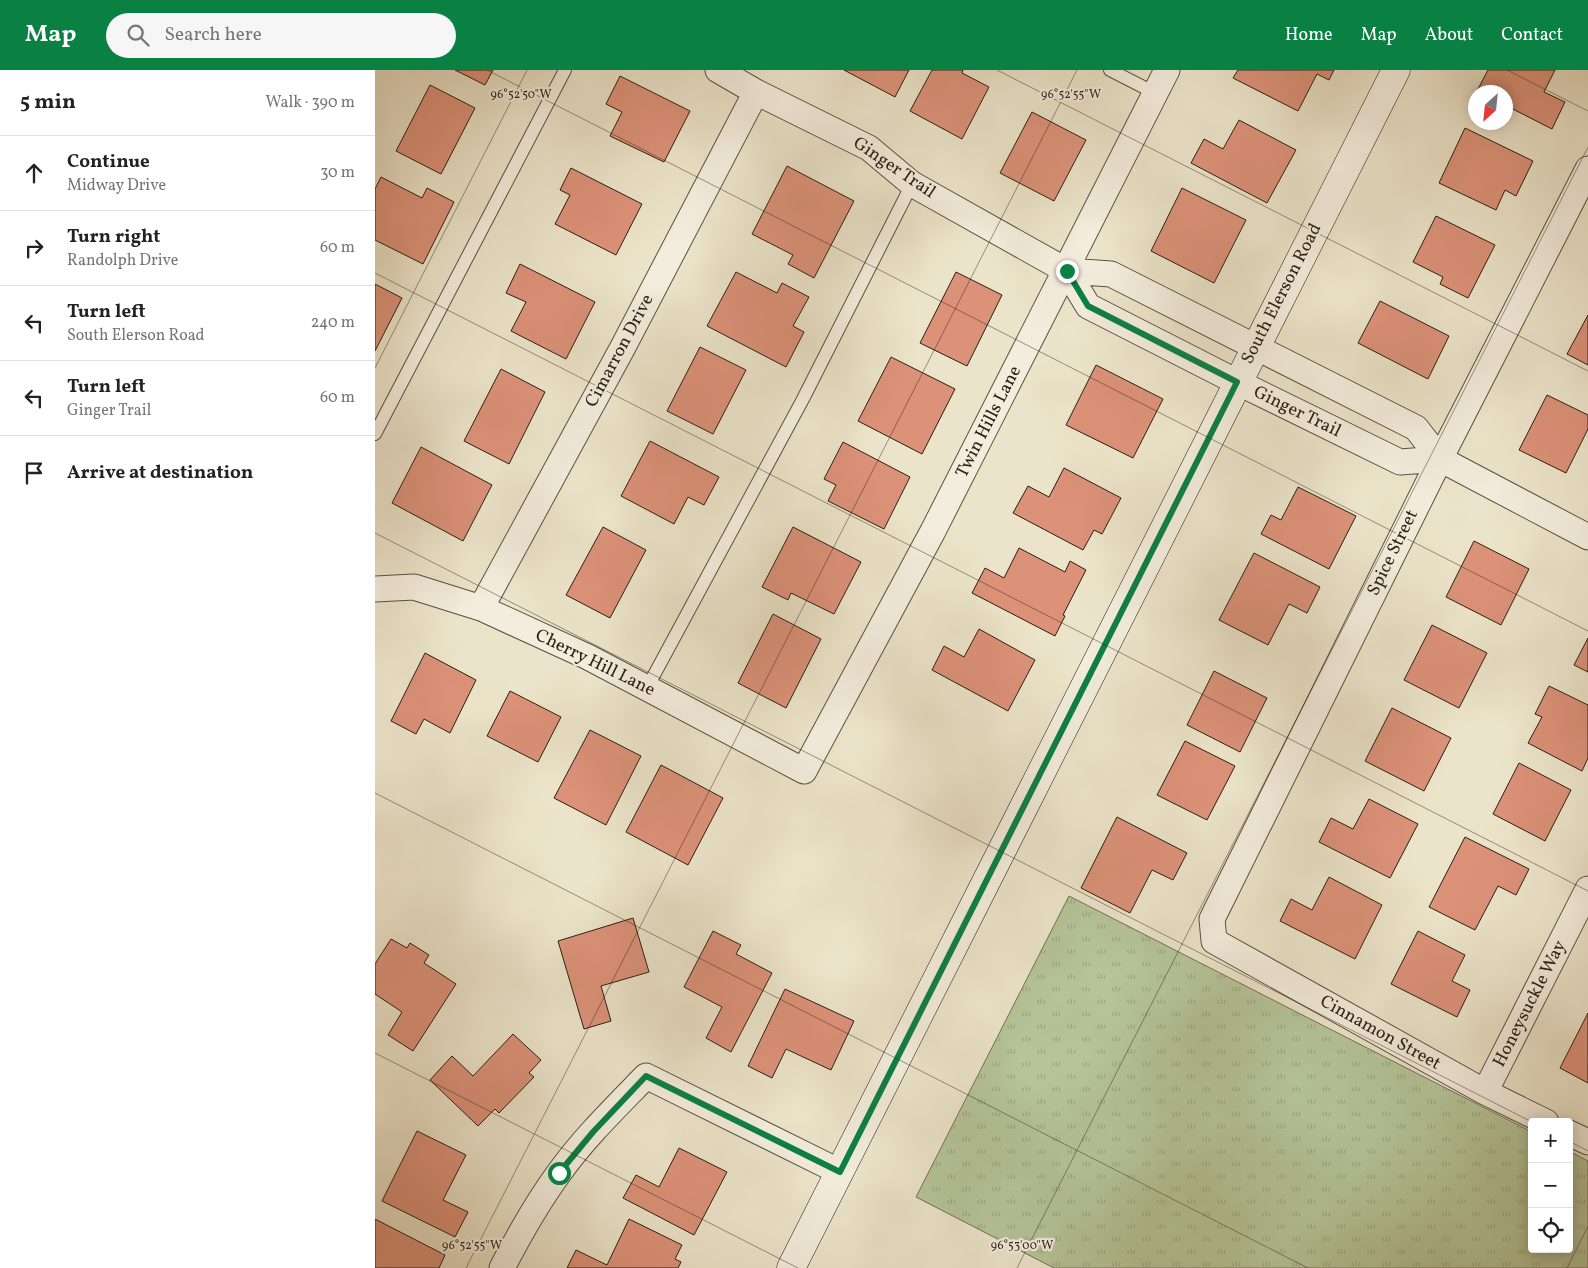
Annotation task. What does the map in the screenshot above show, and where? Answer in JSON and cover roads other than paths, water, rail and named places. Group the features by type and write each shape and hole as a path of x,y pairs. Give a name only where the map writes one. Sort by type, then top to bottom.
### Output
{"street":[{"name":"Ginger Trail","path":"719,70 756,92 869,148 912,184 1067,271 1111,274 1416,428 1440,459 1588,537"},
{"name":"Twin Hills Lane","path":"804,771 933,531 1067,271 1167,70"},
{"name":"South Elerson Road","path":"791,1268 1396,70"},
{"name":"Cimarron Drive","path":"481,608 623,347 756,92"},
{"name":"Spice Street","path":"1215,941 1212,919 1440,459 1588,169"},
{"name":"Ginger Trail","path":"1067,271 1088,306 1237,382 1400,462 1440,459"},
{"name":"Cherry Hill Lane","path":"375,588 414,587 481,608 587,657 804,771"},
{"name":"Honeysuckle Way","path":"1485,1092 1588,888"},
{"name":"Cinnamon Street","path":"1215,941 1485,1092 1538,1118"},
{"path":"502,1268 524,1226 559,1173 593,1132 646,1076 840,1172"},
{"path":"1573,1135 1588,1142"}],"lane":[{"path":"375,434 565,70"},
{"path":"1110,70 1155,93"},
{"path":"647,688 803,399 912,184"}]}
